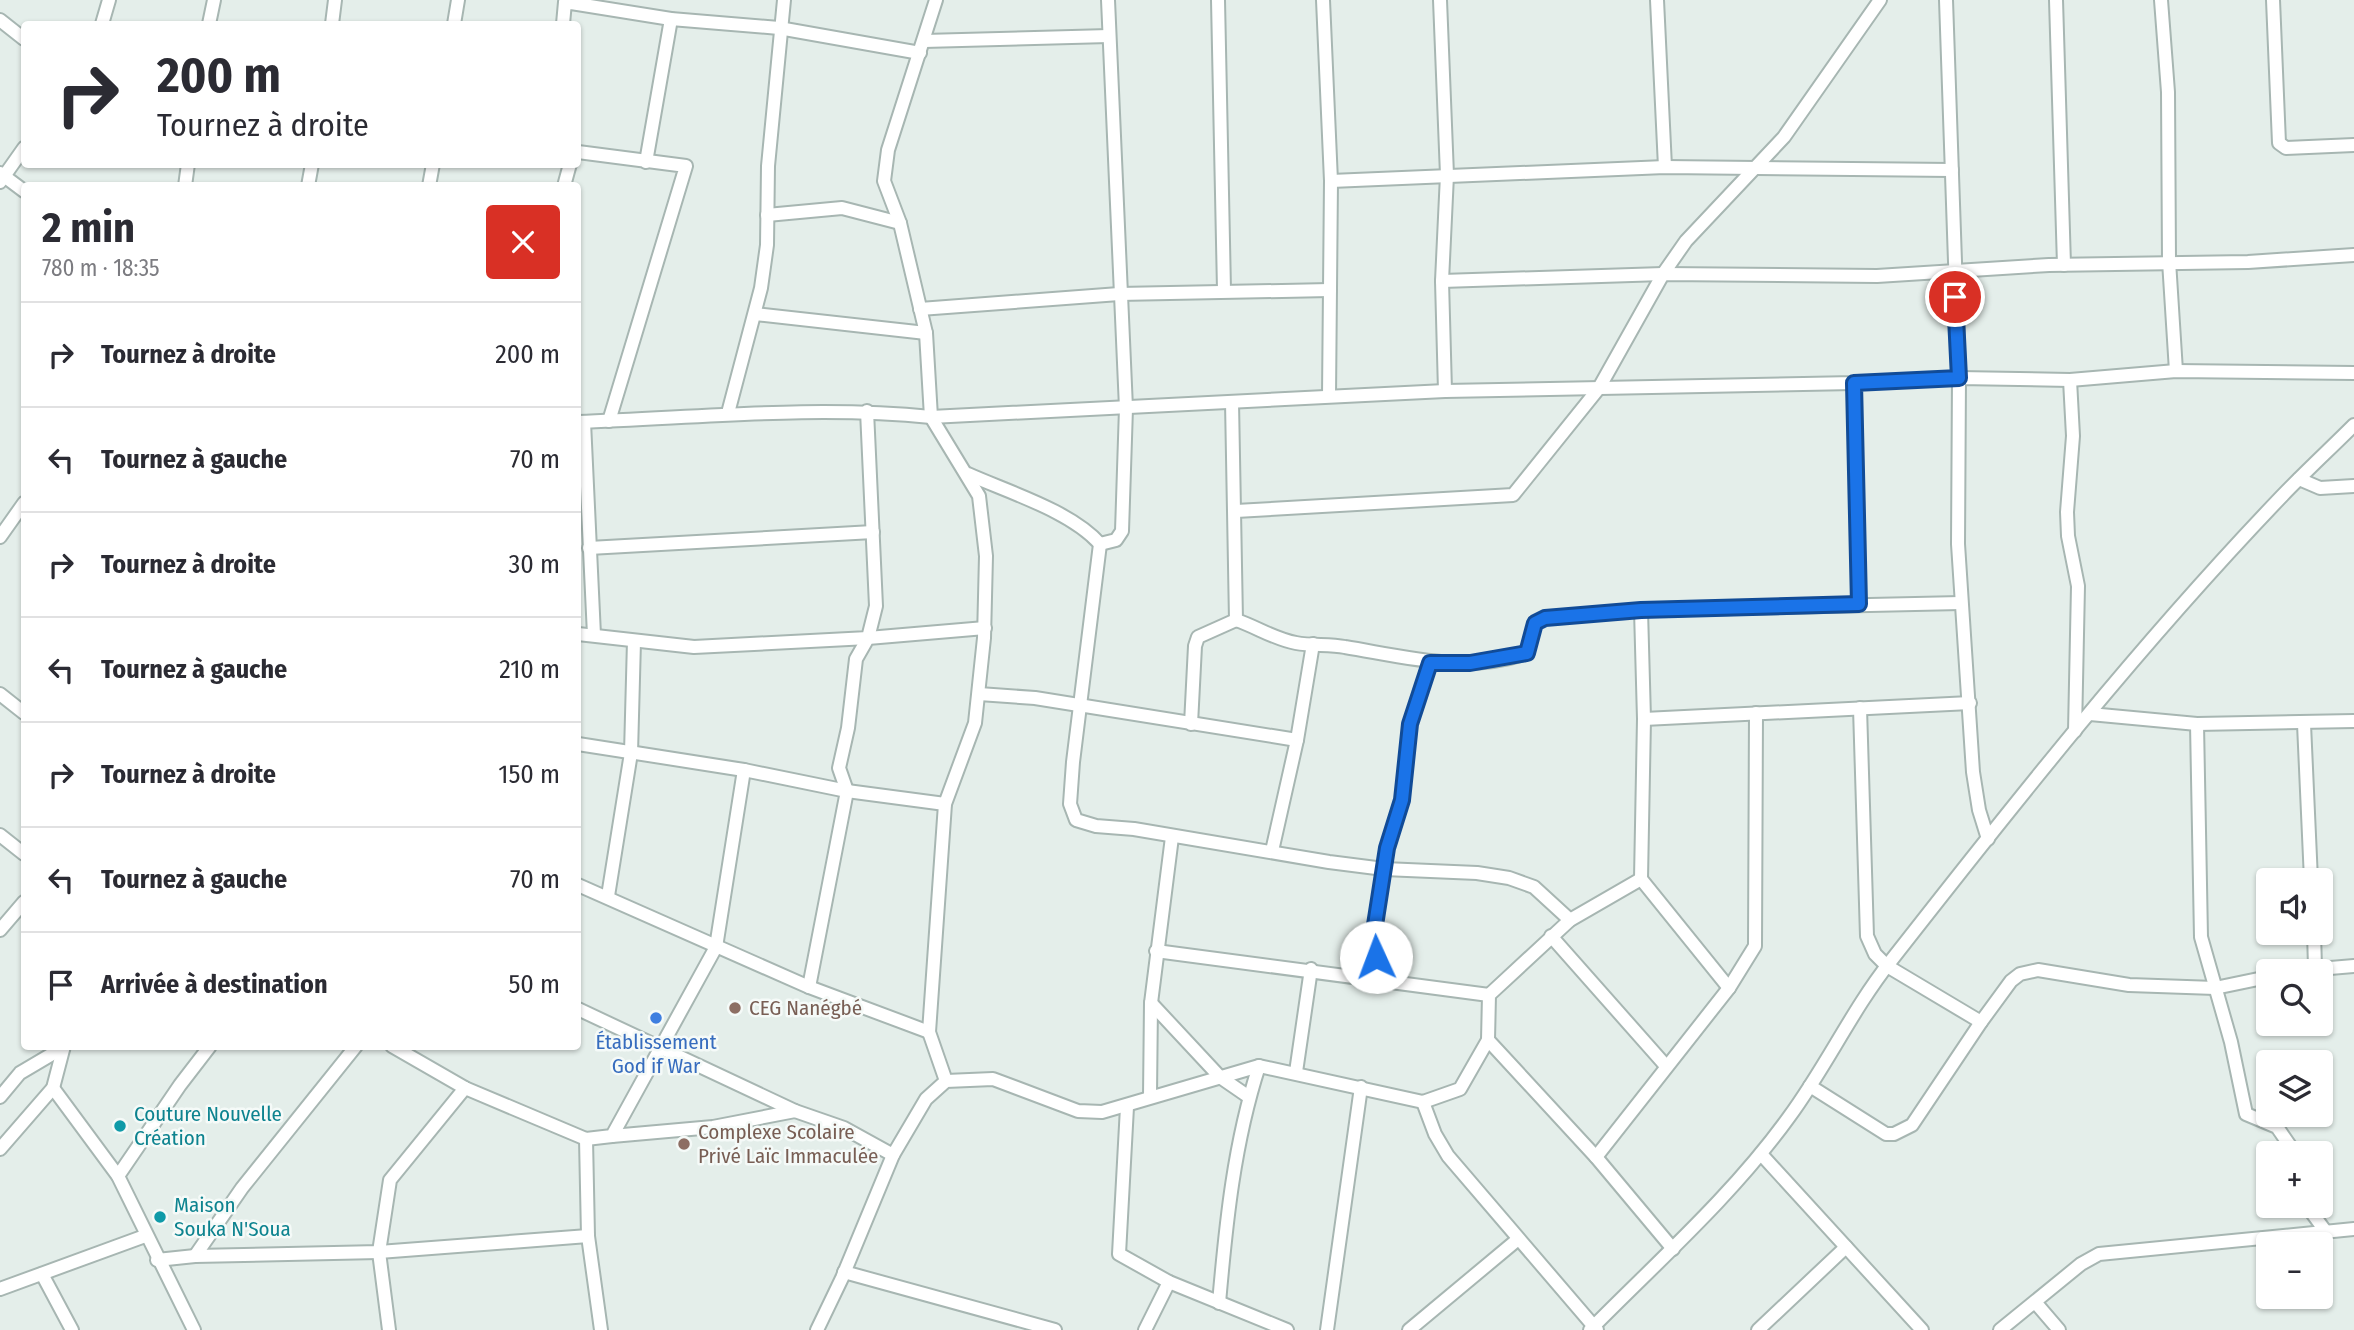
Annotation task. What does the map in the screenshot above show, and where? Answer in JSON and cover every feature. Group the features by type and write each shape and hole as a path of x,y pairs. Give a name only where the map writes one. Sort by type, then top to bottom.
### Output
{"street":[{"path":"103,21 109,0"},
{"path":"210,21 214,0"},
{"path":"332,21 335,0"},
{"path":"454,21 458,0"},
{"path":"728,413 755,314 767,245 768,166 779,28 784,0"},
{"path":"936,0 884,169 884,181 900,223 926,333 931,418 967,474 981,503 986,556 985,628 979,694 971,736 945,804 929,1032 946,1081"},
{"path":"1100,544 1116,541 1122,531 1126,408 1108,0"},
{"path":"1218,0 1224,290"},
{"path":"1323,0 1331,181 1329,397"},
{"path":"1440,0 1447,175 1442,281 1445,391"},
{"path":"1657,0 1665,167"},
{"path":"1236,511 1509,497 1521,486 1599,388 1663,274 1708,214 1784,137 1880,0"},
{"path":"1945,0 1959,378 1958,531 1961,603 1973,772 1979,810 1988,839"},
{"path":"2056,0 2064,265"},
{"path":"2161,0 2168,92 2169,261 2176,371"},
{"path":"2273,0 2279,143 2286,148 2354,145"},
{"path":"563,21 565,1 671,19 779,28 922,47 1109,36"},
{"path":"646,162 671,19"},
{"path":"0,20 21,37"},
{"path":"21,152 1,177 21,189"},
{"path":"581,152 686,166 609,421"},
{"path":"1331,181 1665,167 1952,170"},
{"path":"768,215 842,208 900,223"},
{"path":"1442,281 1663,274 1877,276 2064,265 2169,261 2248,262 2354,255"},
{"path":"920,309 1224,290 1330,290"},
{"path":"755,314 926,333"},
{"path":"594,635 581,422 728,413 867,411 931,418 1445,391 1854,383 1959,378 2070,380 2176,371 2354,373"},
{"path":"2070,380 2073,436 2067,512 2068,536 2078,586 2075,731"},
{"path":"1854,383 1859,604"},
{"path":"1232,402 1236,620"},
{"path":"809,987 847,792 839,768 848,728 856,659 874,626 876,606 867,411"},
{"path":"1423,1102 1435,1134 1448,1157 1593,1329 1761,1154 1810,1087 1887,966 2075,731 2180,608 2354,425"},
{"path":"967,474 1068,519 1091,534 1100,544"},
{"path":"2300,479 2320,488 2354,486"},
{"path":"0,537 21,507"},
{"path":"589,548 873,532"},
{"path":"1100,544 1088,616 1073,762 1072,816 1083,823 1384,869 1477,873 1509,878 1534,887 1570,920"},
{"path":"1236,620 1264,634 1313,644 1430,663 1470,663 1527,653 1537,620 1641,610 1961,603"},
{"path":"1641,610 1644,719 1641,878 1729,988"},
{"path":"1191,724 1195,646 1198,638 1236,620"},
{"path":"581,634 694,647 868,638 985,628"},
{"path":"608,896 631,753 634,641"},
{"path":"1272,851 1297,740 1313,644"},
{"path":"1381,979 1375,925 1384,869 1402,800 1410,724 1430,663"},
{"path":"0,694 21,711"},
{"path":"979,694 1035,698 1297,740"},
{"path":"1644,719 1970,704"},
{"path":"1860,708 1867,936 1870,947 1887,966 1980,1022"},
{"path":"1596,1157 1729,988 1752,953 1756,934 1756,713"},
{"path":"2090,714 2197,724 2354,722"},
{"path":"2197,724 2201,937 2231,1042 2246,1114 2277,1127 2287,1141"},
{"path":"2304,724 2310,868"},
{"path":"581,745 744,770 847,792 945,804"},
{"path":"612,1136 716,947 744,770"},
{"path":"0,835 21,852"},
{"path":"1150,1096 1151,1003 1172,837"},
{"path":"817,1330 893,1155 926,1099 946,1081 993,1079 1078,1111 1102,1112 1127,1107 1150,1096 1259,1066 1423,1102 1460,1089 1488,1040 1489,995 1570,920 1641,878"},
{"path":"581,886 809,987 929,1032"},
{"path":"0,930 21,906"},
{"path":"1550,936 1666,1066"},
{"path":"1156,951 1311,969 1489,995"},
{"path":"2333,967 2354,966"},
{"path":"1296,1072 1311,969"},
{"path":"1810,1087 1886,1133 1902,1132 1912,1125 1980,1022 2011,981 2020,974 2038,970 2129,985 2215,988 2256,979"},
{"path":"1151,1003 1220,1077 1249,1097"},
{"path":"581,1010 795,1111 844,1129 893,1155"},
{"path":"1488,1040 1596,1157 1672,1249"},
{"path":"0,1097 20,1073 59,1050"},
{"path":"0,1149 53,1088 63,1050"},
{"path":"118,1176 207,1050"},
{"path":"195,1256 242,1188 353,1050"},
{"path":"399,1050 465,1088 586,1139 713,1127 795,1111"},
{"path":"1219,1303 1231,1180 1249,1097 1259,1066"},
{"path":"1327,1330 1361,1087"},
{"path":"53,1088 118,1176 145,1236 194,1330"},
{"path":"389,1330 379,1252 390,1180 465,1088"},
{"path":"1127,1107 1119,1254 1169,1282 1287,1330"},
{"path":"586,1139 587,1237 601,1330"},
{"path":"1761,1154 1922,1330"},
{"path":"2333,1232 2354,1229"},
{"path":"0,1289 145,1236"},
{"path":"157,1260 195,1256 379,1252 587,1237"},
{"path":"2000,1330 2081,1264 2099,1254 2256,1239"},
{"path":"1409,1330 1517,1240"},
{"path":"1767,1327 1846,1247"},
{"path":"844,1272 1055,1330"},
{"path":"43,1274 72,1330"},
{"path":"1145,1330 1169,1282"},
{"path":"2035,1302 2059,1330"}],"place":[{"name":"CEG Nanégbé","path":"735,1008"},
{"name":"Établissement God if War","path":"656,1018"},
{"name":"Couture Nouvelle Création","path":"120,1126"},
{"name":"Complexe Scolaire Privé Laïc Immaculée","path":"684,1144"},
{"name":"Maison Souka N'Soua","path":"160,1217"}],"route":[{"path":"1376,957 1375,925 1387,848 1402,800 1410,724 1430,663 1470,663 1508,659 1527,653 1535,623 1545,618 1641,610 1859,604 1854,383 1959,378 1955,297"}]}
